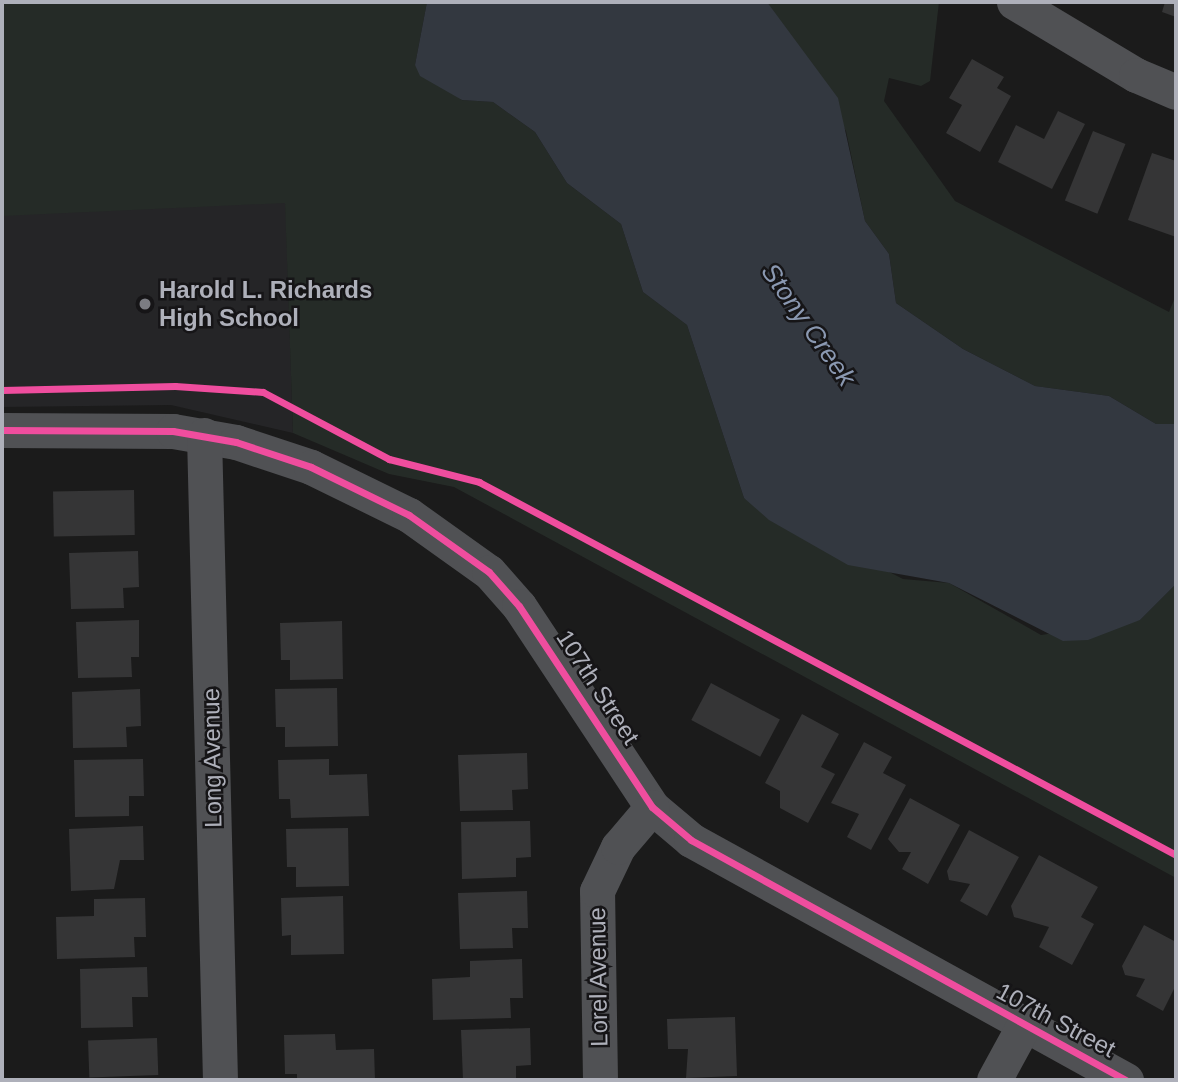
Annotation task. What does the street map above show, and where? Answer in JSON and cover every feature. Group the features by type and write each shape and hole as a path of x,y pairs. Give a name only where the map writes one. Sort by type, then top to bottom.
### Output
{"street":[{"path":"1014,2 1136,75 1176,92"},
{"name":"107th Street","path":"2,430 204,435 265,450 365,491 489,572 552,649 652,807 691,840 778,892 1126,1080"},
{"name":"Long Avenue","path":"204,435 220,1080"},
{"name":"Lorel Avenue","path":"600,1080 597,891 618,848 652,807"},
{"path":"994,1080 1024,1025"}],"shaded area":[{"name":"Harold L. Richards High School","path":"2,2 279,2 293,433 171,405 2,407"},
{"path":"2,2 427,2 415,65 462,100 493,102 535,132 567,183 621,224 643,292 687,325 744,498 903,579 949,583 1041,635 1140,620 1176,584 1176,878 454,487 389,474 293,433 285,203 2,216"},
{"path":"767,2 939,2 930,81 921,86 889,78 884,101 955,201 1169,312 1176,295 1176,424 1156,424 1109,396 1035,386 963,349 896,303 889,254 865,221 846,131"}],"water":[{"name":"Stony Creek","path":"427,2 767,2 838,98 865,221 889,254 896,303 963,349 1035,386 1109,396 1156,424 1176,424 1176,584 1140,620 1088,640 1063,641 949,583 848,565 769,520 744,498 687,325 643,292 621,224 567,183 535,132 493,102 462,100 420,76 415,65"}],"building":[{"path":"1165,2 1176,2 1176,17 1162,12"},
{"path":"972,59 1004,77 997,88 1011,96 980,152 946,133 962,105 949,98"},
{"path":"1058,111 1085,124 1052,189 998,162 1016,125 1044,139"},
{"path":"1093,131 1125,144 1097,214 1065,201"},
{"path":"1152,153 1176,161 1176,237 1128,220"},
{"path":"134,490 135,535 54,536 53,491"},
{"path":"138,551 139,587 123,588 124,608 71,609 69,553"},
{"path":"139,620 139,657 131,657 132,677 78,678 76,622"},
{"path":"342,621 343,679 290,680 290,660 281,660 280,623"},
{"path":"711,683 780,720 760,757 691,720"},
{"path":"337,688 338,746 285,747 285,727 276,727 275,689"},
{"path":"140,689 141,726 126,727 127,747 73,748 72,692"},
{"path":"802,714 839,734 821,767 835,774 808,823 780,808 780,791 765,783"},
{"path":"864,742 892,757 883,773 906,785 871,850 847,837 859,814 831,803"},
{"path":"527,753 528,789 512,790 513,810 460,811 458,755"},
{"path":"143,759 144,796 129,796 129,816 75,817 74,760"},
{"path":"329,759 329,775 367,774 369,816 291,818 290,799 279,799 278,760"},
{"path":"910,798 960,825 928,884 902,869 911,852 899,852 888,839"},
{"path":"530,821 531,857 516,858 516,877 462,879 461,822"},
{"path":"143,826 144,860 120,860 114,889 71,891 69,829"},
{"path":"348,828 349,886 296,887 296,867 287,867 286,829"},
{"path":"969,830 1019,857 987,916 960,901 970,884 949,880 947,871"},
{"path":"1039,855 1098,887 1081,917 1094,924 1072,965 1039,947 1049,927 1014,917 1011,906"},
{"path":"527,891 528,928 512,928 513,948 460,949 458,893"},
{"path":"343,896 344,954 291,955 291,935 282,936 281,898"},
{"path":"145,898 146,937 134,937 135,957 57,959 56,917 94,916 94,899"},
{"path":"1144,925 1176,942 1176,985 1163,1011 1136,996 1145,979 1125,975 1122,966"},
{"path":"522,959 523,998 510,998 511,1018 433,1020 432,979 470,977 470,961"},
{"path":"147,967 148,997 132,997 133,1027 81,1028 80,969"},
{"path":"735,1017 737,1076 686,1078 688,1049 668,1049 667,1019"},
{"path":"530,1028 531,1065 516,1066 516,1080 463,1080 461,1030"},
{"path":"335,1034 336,1050 374,1049 375,1080 297,1080 297,1074 285,1074 284,1035"},
{"path":"157,1038 158,1075 89,1077 88,1040"}],"cycle path":[{"path":"2,390 175,386 263,392 389,459 479,482 1176,855"},
{"path":"2,430 173,431 236,442 311,467 409,515 489,572 519,606 652,807 691,840 1126,1080"}],"place":[{"name":"Harold L. Richards High School","path":"145,304"}]}
